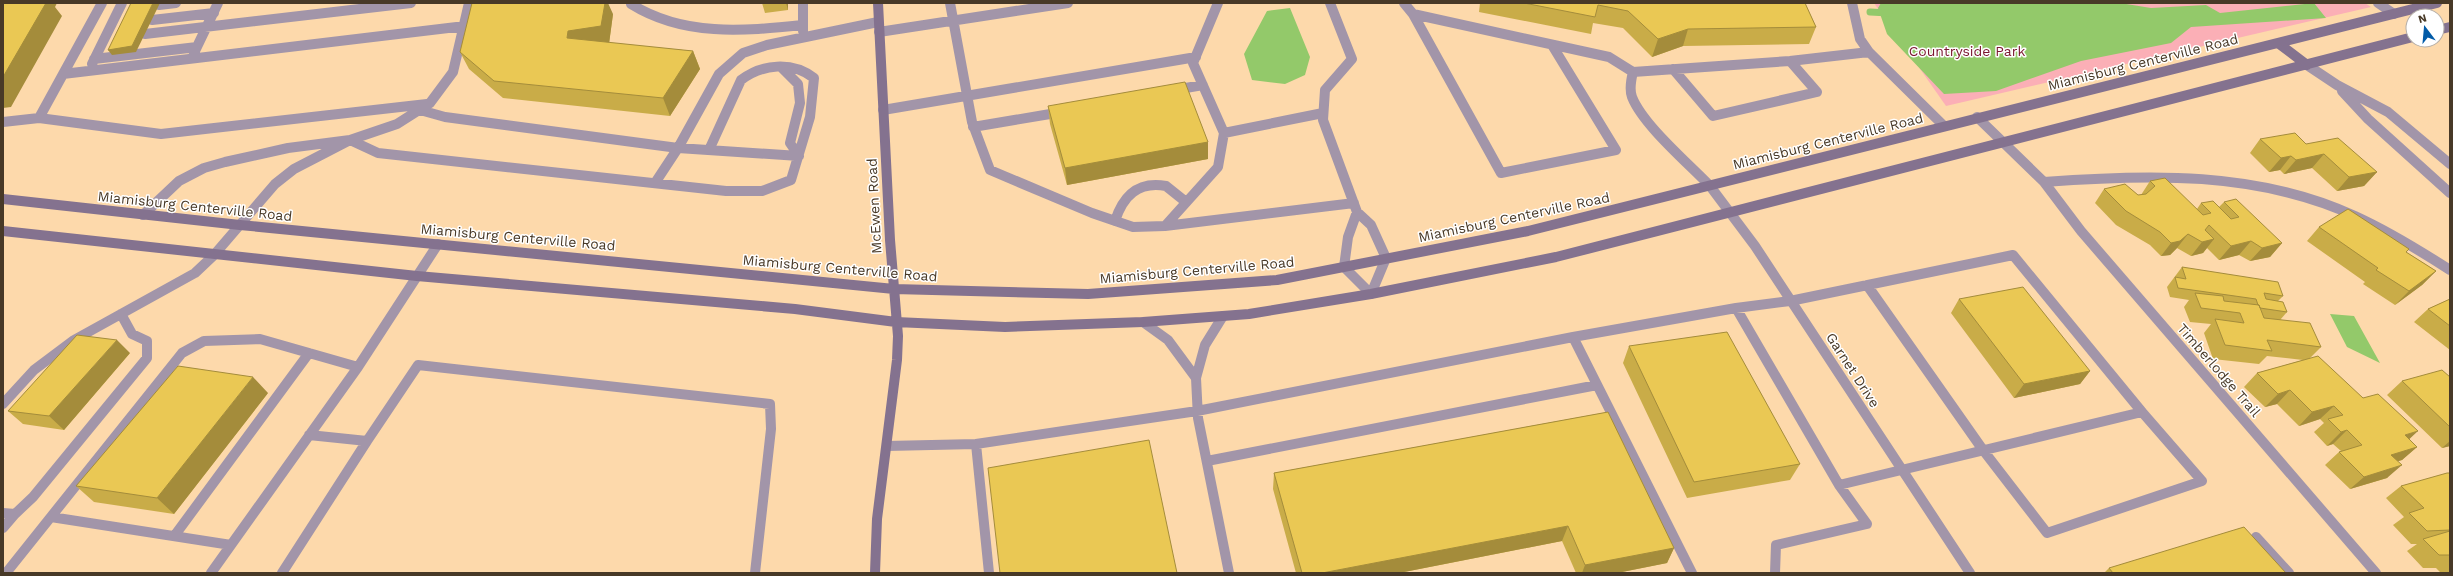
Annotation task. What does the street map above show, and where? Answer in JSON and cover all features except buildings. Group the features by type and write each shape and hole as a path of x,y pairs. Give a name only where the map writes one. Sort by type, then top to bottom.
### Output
{"main road":[{"name":"McEwen Road","path":"874,573 877,519 897,360 878,3"},
{"name":"Miamisburg Centerville Road","path":"3,198 240,225 894,289 1088,294 1277,280 1528,231 1977,117 2437,3"},
{"path":"3,231 417,276 756,305 896,322 1004,327 1144,322 1223,316 1371,294 1556,257 1730,211 2405,39"},
{"path":"2278,43 2307,65"}],"street":[{"path":"39,118 102,3"},
{"path":"159,5 176,3"},
{"path":"191,58 218,3"},
{"path":"145,34 411,3"},
{"path":"3,404 34,370 74,340 195,273 214,255 275,184 294,169 350,140 397,124 430,103 453,72 465,26 469,3"},
{"path":"803,3 803,39"},
{"path":"950,3 973,127 990,170 1133,227 1165,226 1355,208"},
{"path":"655,183 678,148 719,74 743,53 767,45 879,27 953,21 1008,7 1066,3"},
{"path":"1165,226 1218,167 1224,133 1193,63 1218,3"},
{"path":"1330,3 1352,59 1325,90 1323,120 1355,208 1371,225 1386,258 1371,294 1344,267 1348,237 1355,208"},
{"path":"1404,3 1413,14 1501,173 1616,150 1552,45"},
{"path":"1852,3 1860,38 1869,52 1944,126"},
{"path":"2378,3 2394,14"},
{"path":"631,4 657,18 705,31 752,30 803,25"},
{"path":"88,71 112,24 124,7"},
{"path":"152,20 214,13"},
{"path":"1413,14 1610,57 1633,72 1790,61 1869,52"},
{"path":"112,24 122,23"},
{"path":"63,74 465,26"},
{"path":"104,39 115,38"},
{"path":"94,59 197,47"},
{"path":"883,110 1196,57"},
{"path":"1673,68 1713,116 1816,92 1790,61"},
{"path":"2307,65 2336,85 2388,112 2450,164"},
{"path":"143,215 179,181 204,168 288,148 350,140 378,154 726,191 762,191 791,180 810,118 814,98 814,78 803,70 781,67 758,70 741,80 709,150"},
{"path":"781,67 798,84 800,104 790,143 799,156"},
{"name":"Garnet Drive","path":"1633,72 1630,80 1632,97 1642,113 1710,186 1730,211 1970,573"},
{"path":"1164,92 1203,85"},
{"path":"2336,85 2368,119 2450,193"},
{"path":"3,122 39,118 161,134 430,103"},
{"path":"420,110 445,117 678,148 799,156"},
{"path":"973,127 1071,110"},
{"path":"1224,133 1323,113"},
{"name":"Timberlodge Trail","path":"1977,117 2044,182 2081,231 2149,312 2376,573"},
{"path":"2044,182 2093,177 2150,176 2227,181 2269,188 2313,198 2358,216 2392,232 2450,270"},
{"path":"1115,221 1121,204 1129,195 1142,188 1160,184 1172,189 1186,202"},
{"path":"211,573 358,367 438,244"},
{"path":"887,446 976,444 1197,411 1573,337 1736,308 1790,301 1867,285 2013,255 2142,412 2202,482 2047,533 1984,450 1867,285"},
{"path":"1736,308 1839,485 1867,524 1776,545 1775,573"},
{"path":"3,528 33,497 147,358 147,341 132,334 121,314"},
{"path":"1223,316 1215,324 1201,349 1196,378 1197,411 1229,573"},
{"path":"1144,322 1162,332 1175,346 1196,378"},
{"path":"1573,337 1692,573"},
{"path":"6,573 182,352 204,341 260,339 358,367"},
{"path":"175,535 309,353"},
{"path":"282,573 418,364 770,404 771,429 755,573"},
{"path":"1207,461 1597,385"},
{"path":"1839,485 2142,412"},
{"path":"309,435 367,441"},
{"path":"976,444 989,573"},
{"path":"3,512 15,514"},
{"path":"51,517 175,535 231,545"},
{"path":"2256,537 2289,573"}],"green space":[{"name":"Countryside Park","path":"1874,3 2365,3 2371,7 1946,106"}],"shaded area":[{"name":"Countryside Park","path":"1881,3 2120,3 2151,8 2206,5 2220,13 2314,3 2326,18 2191,27 2171,43 2081,61 1996,91 1944,94 1887,34 1878,8"},
{"path":"1290,8 1310,57 1305,75 1285,84 1252,80 1244,54 1267,11"},
{"path":"2330,314 2354,316 2380,363 2347,347"}],"waterway":[{"path":"1870,12 1889,13"}]}
